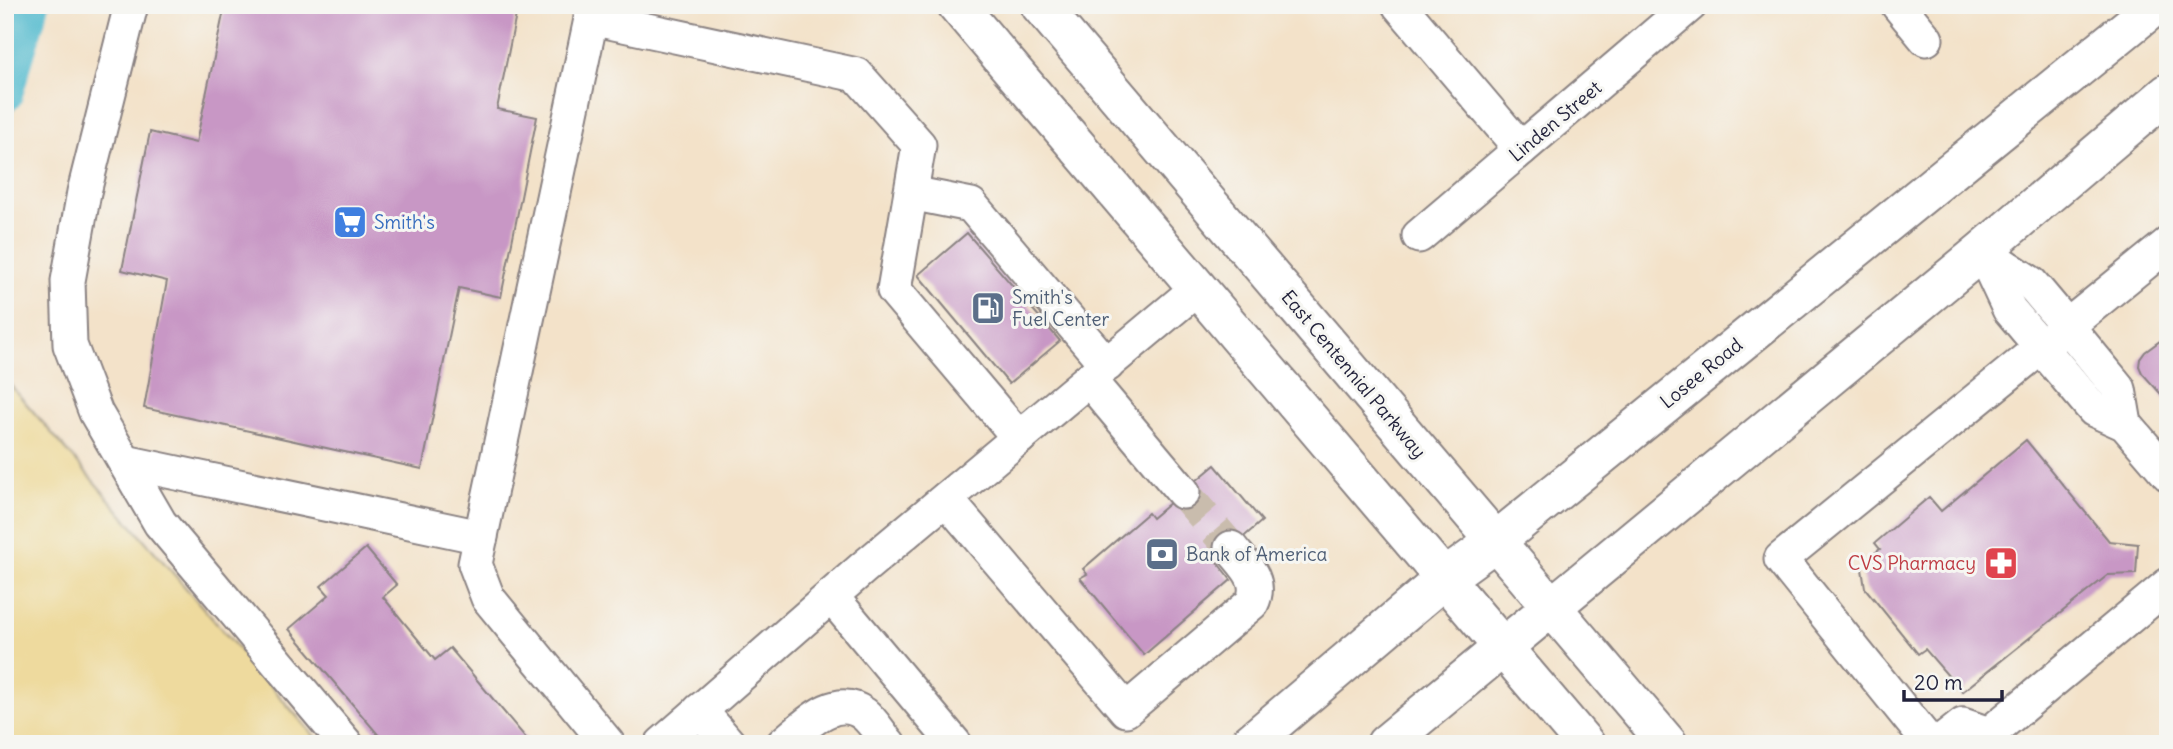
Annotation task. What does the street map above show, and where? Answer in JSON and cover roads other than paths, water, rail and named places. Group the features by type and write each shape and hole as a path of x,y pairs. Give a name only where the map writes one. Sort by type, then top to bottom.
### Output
{"main road":[{"path":"957,5 1585,744"},
{"name":"East Centennial Parkway","path":"1040,5 1668,744"},
{"name":"Losee Road","path":"1249,744 1445,578 1496,541 2156,5"},
{"path":"1386,744 1982,251 2168,93"}],"street":[{"path":"131,5 84,192 68,281 69,345 96,413 160,523 346,744"},
{"path":"1398,5 1521,149"},
{"name":"Linden Street","path":"1419,236 1690,5"},
{"path":"1898,5 1926,39"},
{"path":"608,744 488,598 475,564 593,12 857,75 919,145 894,290 1019,438"},
{"path":"911,193 971,205 1098,372 1183,492"},
{"path":"1930,744 1781,559 2168,244"},
{"path":"1982,251 2031,283 2068,327 2119,389 2125,424"},
{"path":"1982,251 2009,309 2094,410 2125,424 2168,474"},
{"path":"662,744 831,596 1198,288"},
{"path":"125,462 481,537"},
{"path":"946,499 1126,710 1252,603 1257,593 1255,582 1231,548"},
{"path":"1939,744 1963,725 1994,739 2168,585"},
{"path":"831,596 955,744"},
{"path":"783,744 820,714 834,707 848,706 864,714 889,744"},
{"path":"700,710 729,744"}],"waterway":[{"path":"5,95 32,5"}],"tunnel":[{"path":"1183,492 1231,548"}],"place":[{"name":"Smith's","path":"350,222"},
{"name":"Smith's Fuel Center","path":"988,308"},
{"name":"Bank of America","path":"1162,554"},
{"name":"CVS Pharmacy","path":"2001,563"}]}
